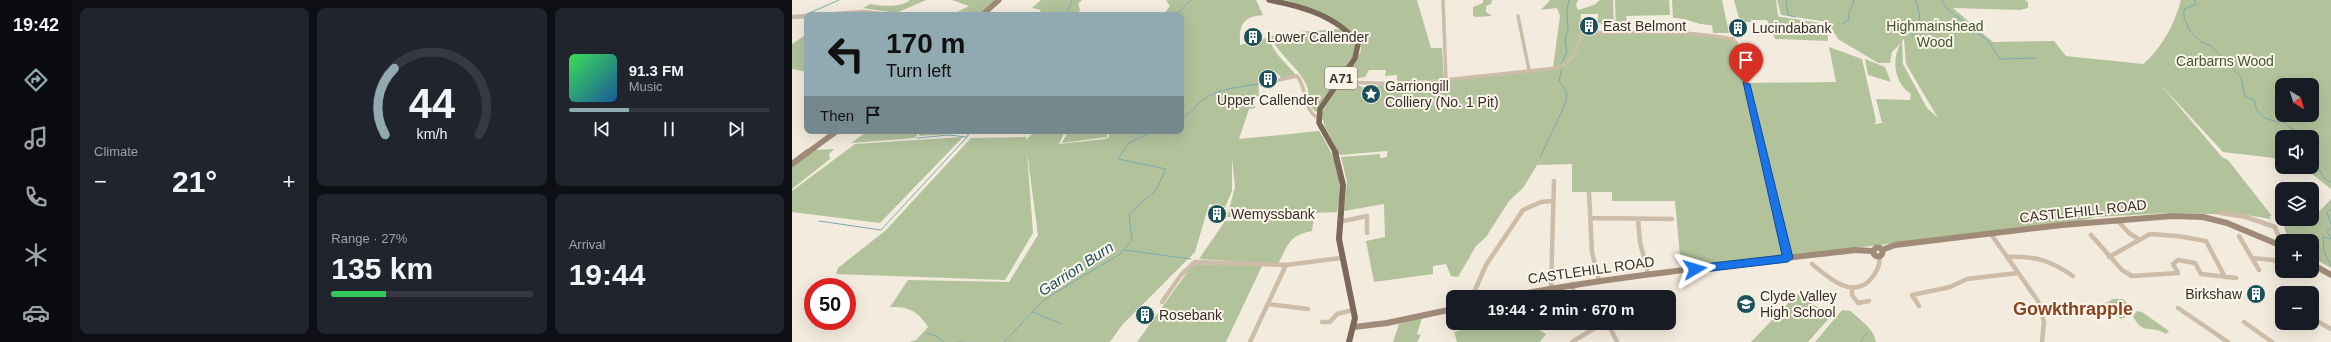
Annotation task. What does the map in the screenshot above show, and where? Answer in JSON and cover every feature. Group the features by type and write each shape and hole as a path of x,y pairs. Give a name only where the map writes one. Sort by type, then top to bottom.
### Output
{"main road":[{"path":"985,12 999,0"},
{"name":"A71","path":"1269,0 1305,8 1338,26 1357,40 1359,47 1358,52 1320,109 1318,118"},
{"path":"1318,118 1337,156 1343,185 1340,222 1341,258 1353,310 1354,328 1349,342"},
{"path":"792,164 833,134"},
{"name":"CASTLEHILL ROAD","path":"1541,290 1599,280 1856,250 1881,253 1895,245 2117,220 2172,216 2203,217 2245,229 2275,243"},
{"path":"2319,268 2331,275"},
{"path":"1354,328 1387,323 1446,310"}],"street":[{"path":"1443,0 1446,79"},
{"path":"792,17 804,16"},
{"path":"1518,16 1529,70"},
{"path":"1338,82 1406,84 1529,70 1559,69 1573,59 1582,33 1621,31 1712,34 1733,38 1736,43 1788,258"},
{"path":"1261,84 1297,76 1304,84 1307,106 1314,117 1318,118"},
{"path":"1551,288 1552,201 1554,181"},
{"path":"1590,192 1592,252 1599,280"},
{"path":"1475,290 1486,265 1523,210 1542,202 1552,201"},
{"name":"CASTLEHILL ROAD","path":"2221,213 2246,217 2275,227 2278,234"},
{"path":"1340,222 1367,216 1366,233"},
{"path":"1591,218 1672,219"},
{"path":"1638,219 1641,248 1648,274"},
{"path":"2117,220 2129,233 2140,240"},
{"path":"2110,256 2119,254 2125,248 2149,234 2156,232 2174,237 2201,239 2206,241 2211,253 2216,256 2225,277"},
{"path":"1991,234 2038,301 2041,310 2044,332 2042,342"},
{"path":"2091,235 2122,270 2132,276 2178,273 2173,264 2178,260 2195,263 2201,274 2236,278"},
{"path":"2239,236 2259,270"},
{"path":"1812,264 1835,282 1852,289 1867,286 1880,268 1881,253"},
{"path":"2007,257 2030,255 2039,256 2073,276"},
{"path":"1162,302 1181,275 1195,262 1286,265 1341,258"},
{"path":"2252,258 2275,261"},
{"path":"1250,342 1286,265"},
{"path":"1919,306 1912,295 1950,287 1967,279 2018,272"},
{"path":"1572,284 1573,290"},
{"path":"1852,289 1852,295 1858,303 1869,301"},
{"path":"1268,304 1308,309"},
{"path":"2178,308 2228,342"},
{"path":"1322,322 1330,322 1337,314 1353,310"},
{"path":"2244,322 2272,342"},
{"path":"2319,322 2331,329"},
{"path":"1572,342 1592,330"},
{"path":"1611,330 1617,342"}],"green space":[{"path":"910,0 926,0 898,12 863,8 870,4 886,6 906,3"},
{"path":"952,0 996,0 982,12 957,12 969,6"},
{"path":"1041,0 1082,0 1078,4 1080,9 1079,12 1039,12 1041,10 1032,8"},
{"path":"1166,0 1256,0 1263,15 1250,18 1243,23 1240,32 1240,45 1267,38 1278,55 1296,75 1278,79 1281,77 1274,71 1258,76 1259,96 1255,97 1255,108 1249,109 1239,139 1319,131 1334,160 1339,179 1340,189 1337,212 1227,217 1235,187 1232,158 1232,191 1225,207 1209,204 1195,252 1122,325 1110,342 909,342 916,340 928,327 916,313 902,307 890,307 908,280 1009,282 1038,235 1027,152 1033,233 1005,280 836,274 838,268 886,230 971,138 1026,137 1026,140 1032,134 1064,134 1059,144 1105,139 1109,137 1110,134 1184,134 1184,12 1165,12 1170,6"},
{"path":"1285,0 1417,0 1431,48 1442,48 1444,79 1397,82 1397,75 1385,76 1386,70 1369,70 1365,77 1342,81 1361,51 1360,41 1335,21 1315,11"},
{"path":"1483,0 1492,0 1491,4 1486,6 1486,12 1492,16 1475,17 1473,15 1473,7 1483,3"},
{"path":"1550,0 1578,0 1576,5 1578,10 1594,5 1600,0 1613,0 1614,30 1606,32 1677,31 1715,35 1733,39 1746,83 1836,82 1829,47 1862,59 1875,116 1876,122 1874,124 1882,123 1876,99 1910,100 1911,94 1901,84 1896,70 1896,56 1901,43 1892,52 1890,63 1878,63 1838,39 1828,22 1781,15 1777,0 2025,0 2028,2 2028,8 2020,10 1953,8 1993,42 2054,41 2066,56 2143,64 2162,43 2167,35 2181,0 2331,0 2331,189 2312,174 2319,174 2319,130 2275,130 2275,158 2223,152 2160,84 2222,157 2228,160 2272,216 2269,216 2271,219 2246,215 2169,213 2096,217 2078,222 1683,268 1681,267 1675,201 1612,201 1612,192 1572,192 1572,164 1537,165 1523,188 1509,201 1486,237 1476,246 1458,277 1451,276 1446,264 1433,266 1433,274 1374,282 1366,241 1385,237 1384,204 1344,211 1347,182 1341,157 1380,154 1380,158 1387,157 1387,151 1340,155 1325,127 1321,114 1339,85 1358,85 1364,88 1553,68 1560,16 1557,8 1541,10","holes":["1581,14 1598,14 1598,22 1606,27 1606,32 1582,33 1580,27","1904,39 1906,64 1938,118 1927,108 1903,64 1902,41"]},
{"path":"1615,0 1669,0 1670,15 1626,16 1628,30 1616,31"},
{"path":"1672,0 1722,0 1729,33 1713,33 1712,25 1673,18"},
{"path":"1734,0 1776,0 1778,16 1827,24 1828,41 1775,39 1767,20 1740,22"},
{"path":"1338,29 1350,36 1356,44 1354,54 1316,112 1310,105 1308,88 1306,84 1298,72 1278,49 1270,36 1276,35 1277,42 1287,40 1288,43 1300,41 1299,32"},
{"path":"804,36 804,71 792,69 792,44"},
{"path":"1865,59 1885,67 1891,82 1868,75"},
{"path":"864,134 918,134 915,138 851,143"},
{"path":"920,134 951,134 919,136"},
{"path":"1066,134 1107,134 1107,137 1062,143"},
{"path":"963,137 880,223 792,212 792,191 855,144"},
{"path":"834,149 829,154 830,159 792,189 792,166 814,150"},
{"path":"2331,199 2331,268 2319,261 2319,234 2286,234 2284,226 2319,226 2319,212"},
{"path":"1314,217 1312,231 1298,235 1294,238 1287,246 1278,264 1199,259 1225,221"},
{"path":"1197,264 1262,266 1226,342 1137,342 1191,267"},
{"path":"1797,294 1831,316 1808,342 1751,342"},
{"path":"2113,299 2123,299 2135,310 2132,311 2131,315 2121,319 2103,305"},
{"path":"1842,310 1851,311 1866,325 1873,333 1876,342 1815,342"},
{"path":"2137,311 2142,312 2169,331 2166,334 2161,331 2143,328 2136,322 2133,316"},
{"path":"1422,318 1417,334 1421,335 1417,342 1393,342 1399,324"},
{"path":"1461,330 1540,330 1546,334 1540,342 1457,342 1454,332"}],"waterway":[{"path":"812,12 839,0"},
{"path":"1067,12 1072,0"},
{"name":"Garrion Burn","path":"1179,12 1191,0"},
{"path":"1561,64 1567,52 1565,40 1568,30 1567,10 1569,0"},
{"path":"1786,0 1788,15 1795,17"},
{"path":"1842,24 1849,20 1849,13 1854,0"},
{"path":"1912,36 1913,29 1919,29 1920,26 1918,7 1915,0"},
{"path":"1942,0 1946,8 1988,41 2000,59 2037,58"},
{"path":"2195,0 2195,5 2184,9 2184,18 2190,31 2201,42 2211,46 2241,77 2245,96 2255,101 2258,112 2261,115 2269,120 2285,122 2289,127 2295,130"},
{"path":"1540,158 1566,102 1567,93 1559,81 1562,68"},
{"path":"1184,116 1210,95 1230,88 1258,84"},
{"path":"819,221 881,230 968,134"},
{"name":"Garrion Burn","path":"1004,342 1045,299 1120,254 1132,240 1129,214 1156,190 1166,169 1118,159 1129,143 1148,134"},
{"path":"917,138 949,135 966,137"},
{"path":"2319,170 2325,179 2331,182"},
{"path":"2331,209 2327,212 2331,224"},
{"path":"2331,227 2327,232 2331,238"},
{"path":"2331,239 2323,237 2324,252 2331,266"},
{"path":"1124,250 1191,259"},
{"path":"1033,312 1062,324"},
{"path":"1861,342 1867,332"},
{"path":"926,333 937,336 943,342"},
{"path":"956,342 963,342"}],"place":[{"name":"East Belmont","path":"1589,26"},
{"name":"Lucindabank","path":"1738,28"},
{"name":"Lower Callender","path":"1253,37"},
{"name":"Upper Callender","path":"1268,79"},
{"name":"Garriongill Colliery (No. 1 Pit)","path":"1371,94"},
{"name":"Wemyssbank","path":"1217,214"},
{"name":"Birkshaw","path":"2256,294"},
{"name":"Clyde Valley High School","path":"1746,304"},
{"name":"Rosebank","path":"1145,315"}],"district":[{"name":"Gowkthrapple","path":"2073,309"}],"route":[{"path":"1695,269 1788,258 1746,84"}],"park label":[{"name":"Highmainshead Wood","path":"1935,34"},
{"name":"Carbarns Wood","path":"2225,61"}]}
